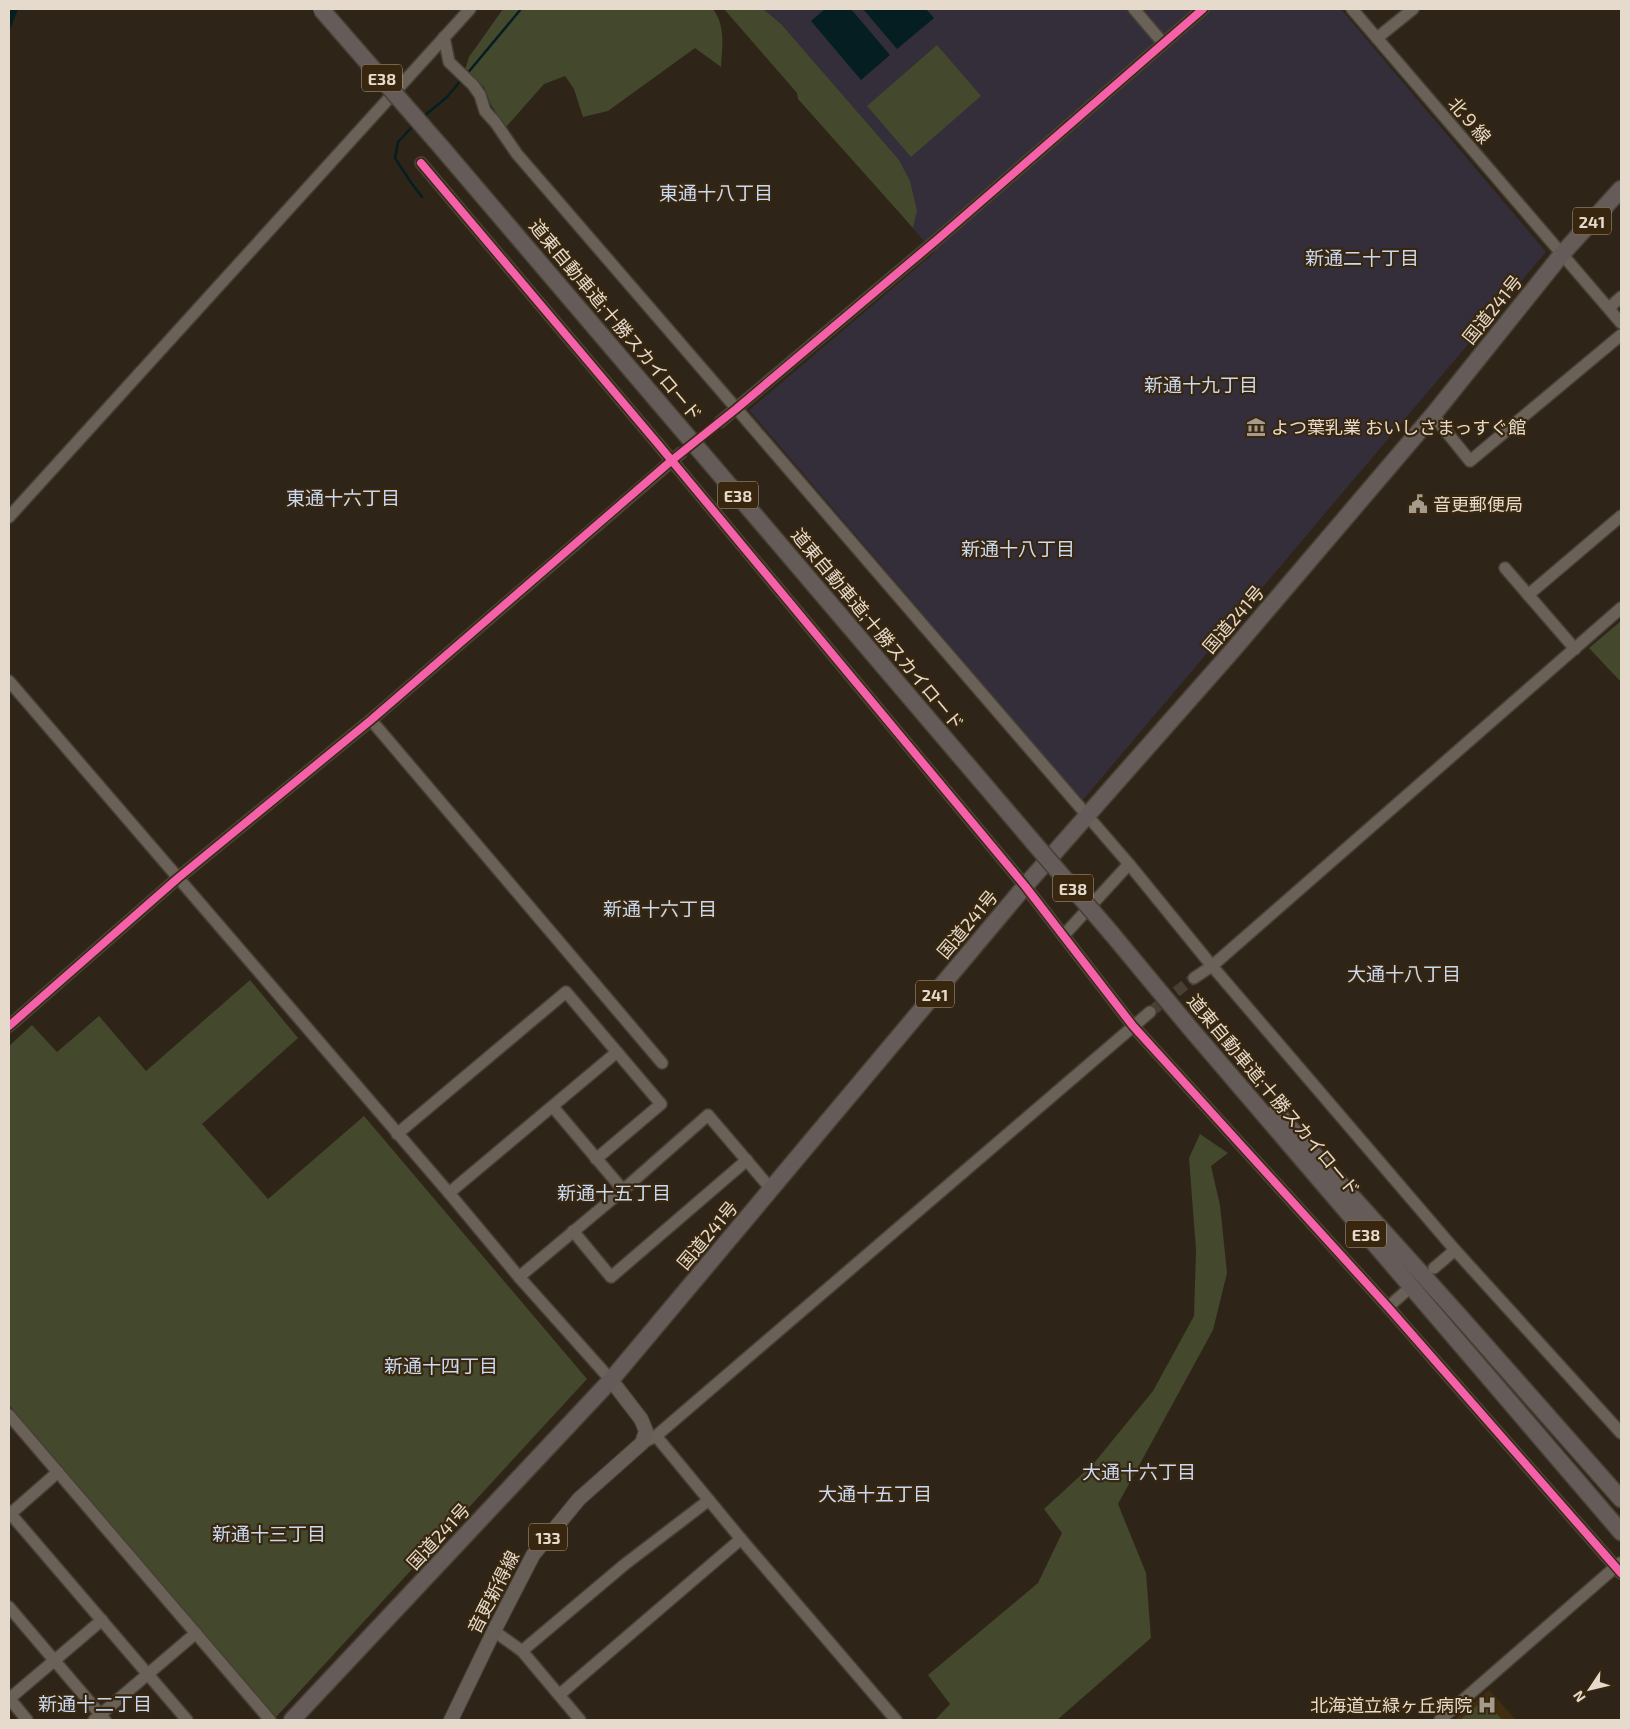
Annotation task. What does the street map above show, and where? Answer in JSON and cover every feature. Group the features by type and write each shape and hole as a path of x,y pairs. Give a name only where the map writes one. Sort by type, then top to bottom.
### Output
{"highway":[{"name":"道東自動車道;十勝スカイロード","path":"321,9 442,148 1112,934 1196,1036 1621,1532"},
{"name":"国道241号","path":"292,1720 611,1380 1025,886 1233,650 1433,415 1562,254 1621,189"},
{"name":"道東自動車道;十勝スカイロード","path":"1112,934 1456,1312 1621,1500"}],"main road":[{"path":"611,1380 641,1419 646,1431 642,1444"},
{"name":"音更新得線","path":"451,1720 533,1555 579,1499 642,1444"}],"street":[{"path":"9,517 470,9"},
{"path":"1134,9 1163,43"},
{"path":"720,422 939,238 1203,9"},
{"name":"北９線","path":"1352,9 1621,323"},
{"path":"1378,38 1413,9"},
{"path":"444,37 449,62 480,95 485,111 517,154 1086,817 1129,864 1212,966 1455,1250 1621,1433"},
{"path":"421,163 1025,886 1133,1026 1388,1306 1619,1567 1440,1720"},
{"path":"1609,308 1621,297"},
{"path":"1433,415 1470,461 1621,335"},
{"path":"9,1026 178,878 371,720 681,453"},
{"path":"1528,595 1621,516"},
{"path":"1505,568 1575,649"},
{"path":"1194,978 1212,966 1621,608"},
{"path":"9,680 519,1277 611,1380"},
{"path":"371,720 662,1063"},
{"path":"1064,936 1129,864"},
{"path":"397,1134 566,992 661,1104 596,1158"},
{"path":"642,1444 656,1436 1150,1012"},
{"path":"448,1193 617,1052"},
{"path":"553,1107 623,1190"},
{"path":"519,1277 623,1190 708,1115 771,1190"},
{"path":"573,1232 611,1277 747,1160"},
{"path":"1434,1268 1455,1250"},
{"path":"1388,1306 1404,1292"},
{"path":"9,1415 270,1720"},
{"path":"656,1436 708,1500 896,1720"},
{"path":"58,1472 9,1513 187,1720"},
{"path":"522,1650 708,1500"},
{"path":"559,1695 741,1539"},
{"path":"9,1607 100,1718 196,1633"},
{"path":"27,1720 9,1699 102,1620"},
{"path":"494,1631 522,1650 580,1720"}],"shaded area":[{"path":"727,9 1341,9 1546,252 1082,801 749,410 934,253"},
{"name":"北海道立緑ヶ丘病院","path":"1489,1690 1516,1720 1454,1720"}],"green space":[{"path":"503,9 713,9 722,30 721,67 695,48 608,111 583,117 574,89 565,76 544,84 506,127 491,105 484,87 465,70 469,57"},
{"path":"724,9 763,9 781,24 899,160 910,181 917,211 913,228 798,99 797,93"},
{"path":"937,45 981,96 911,157 867,106"},
{"path":"1621,621 1621,682 1589,648"},
{"path":"250,980 298,1038 202,1124 268,1199 364,1116 587,1379 276,1717 9,1405 9,1046 32,1025 57,1052 99,1016 146,1071"},
{"path":"1200,1134 1228,1153 1211,1166 1220,1205 1227,1273 1213,1330 1118,1504 1146,1573 1151,1638 1057,1720 935,1720 950,1704 928,1675 1038,1583 1062,1533 1044,1509 1094,1463 1153,1391 1194,1316 1196,1250 1189,1158"},
{"path":"1485,1699 1502,1720 1460,1720"}],"water":[{"path":"9,9 18,9 9,32"},
{"path":"825,9 851,9 890,55 861,80 811,21"},
{"path":"863,9 926,9 934,18 897,49"}],"waterway":[{"path":"466,75 521,9"},
{"path":"423,117 447,97 462,79"},
{"path":"414,125 398,142 395,158 422,197"}],"tunnel":[{"path":"681,453 720,422"},
{"path":"1150,1012 1194,978"}],"cycle path":[{"path":"9,1026 178,878 371,720 671,461 736,409 939,238 1203,9"},
{"path":"421,163 658,444 1025,886 1133,1026 1388,1307 1621,1573"}],"place":[{"name":"よつ葉乳業 おいしさまっすぐ館","path":"1256,427"},
{"name":"音更郵便局","path":"1418,504"},
{"name":"北海道立緑ヶ丘病院","path":"1487,1705"}],"district":[{"name":"東通十八丁目","path":"716,192"},
{"name":"新通二十丁目","path":"1362,257"},
{"name":"新通十九丁目","path":"1201,384"},
{"name":"東通十六丁目","path":"343,497"},
{"name":"新通十八丁目","path":"1018,548"},
{"name":"新通十六丁目","path":"660,908"},
{"name":"大通十八丁目","path":"1404,973"},
{"name":"新通十五丁目","path":"614,1192"},
{"name":"新通十四丁目","path":"441,1365"},
{"name":"大通十六丁目","path":"1139,1471"},
{"name":"大通十五丁目","path":"875,1493"},
{"name":"新通十三丁目","path":"269,1533"},
{"name":"新通十二丁目","path":"95,1703"}]}
